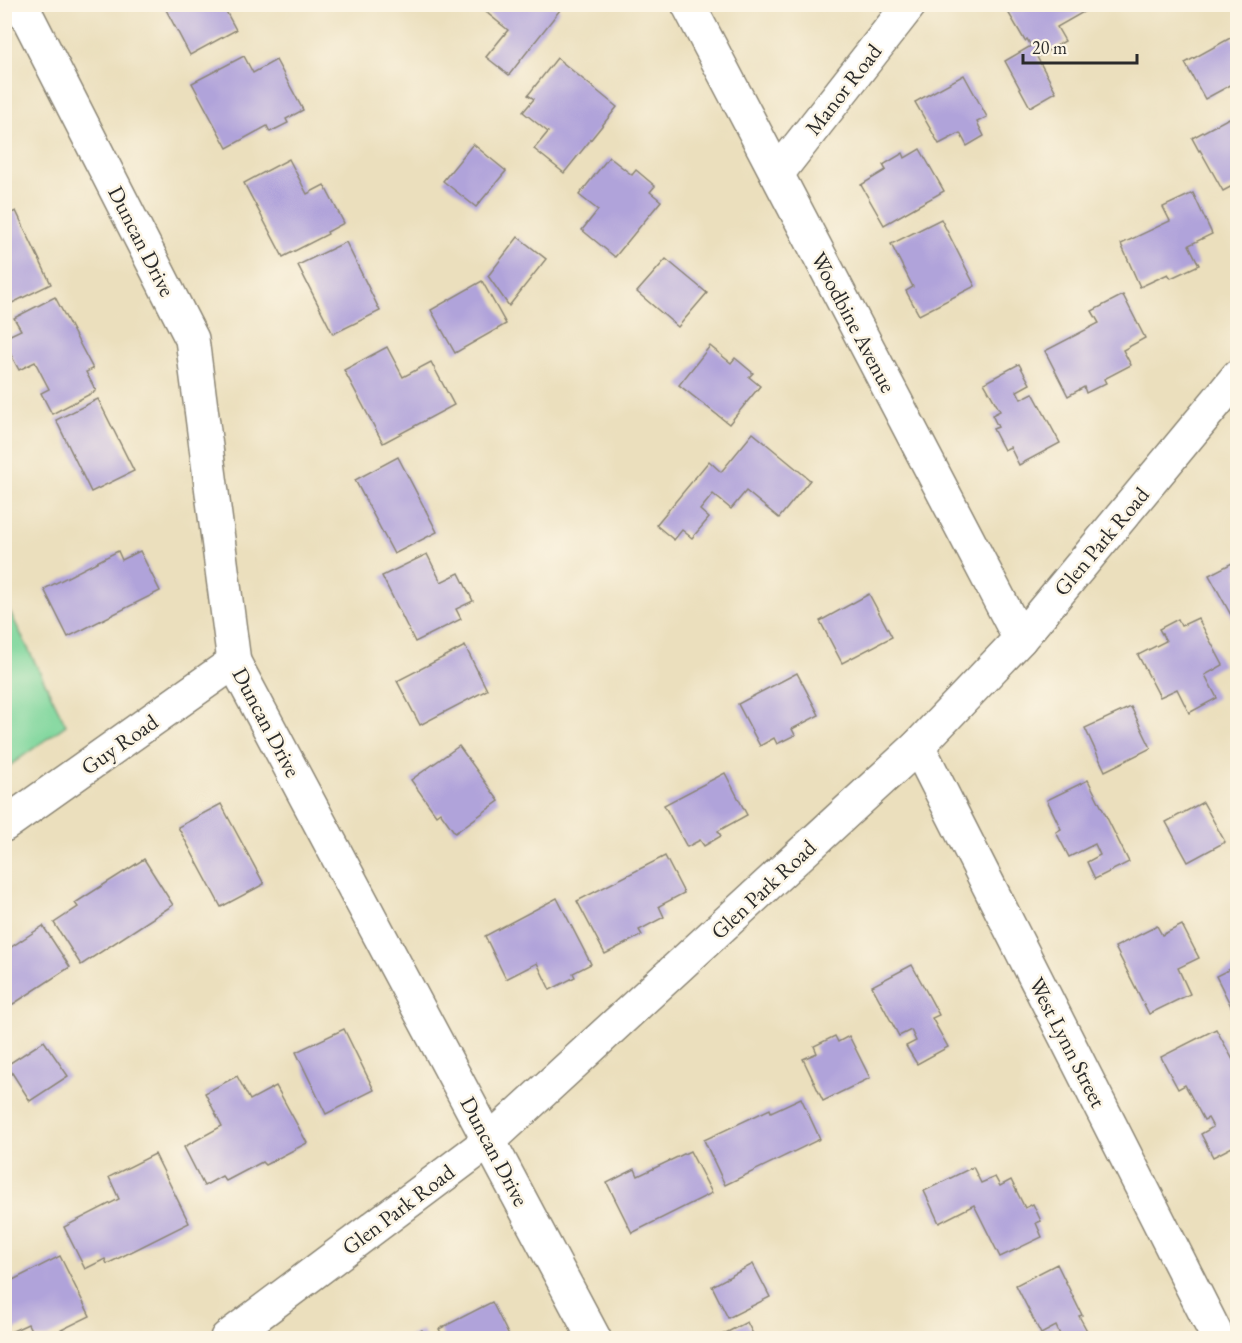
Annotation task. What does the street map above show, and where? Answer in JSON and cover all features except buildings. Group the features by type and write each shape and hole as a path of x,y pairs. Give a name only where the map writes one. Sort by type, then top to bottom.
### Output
{"street":[{"name":"Duncan Drive","path":"21,4 192,339 234,662 594,1338"},
{"name":"Woodbine Avenue","path":"688,4 1020,639"},
{"name":"Manor Road","path":"777,174 910,4"},
{"name":"Glen Park Road","path":"227,1338 489,1141 918,746 1020,639 1238,376"},
{"name":"Guy Road","path":"4,825 234,662"},
{"name":"West Lynn Street","path":"918,746 1218,1338"}],"green space":[{"path":"4,600 66,725 5,769 4,769"}]}
